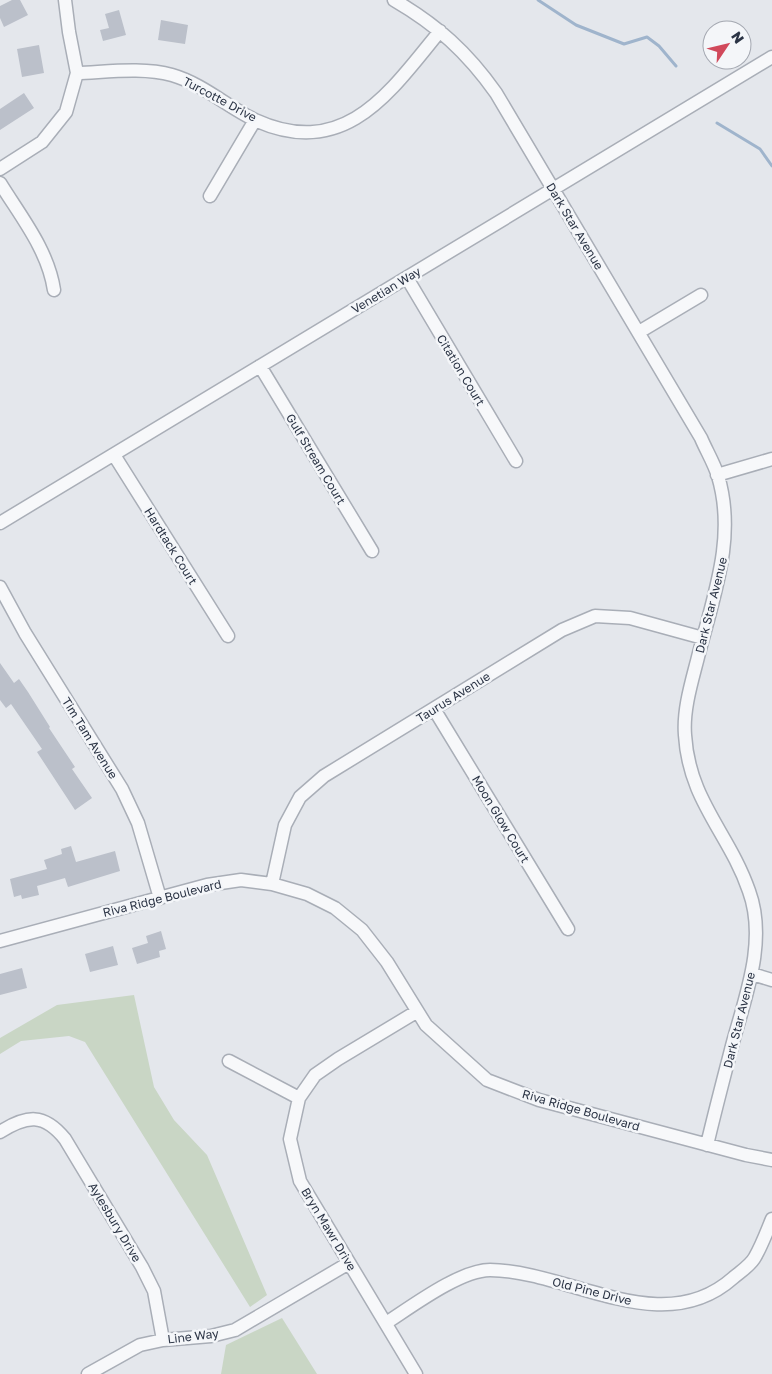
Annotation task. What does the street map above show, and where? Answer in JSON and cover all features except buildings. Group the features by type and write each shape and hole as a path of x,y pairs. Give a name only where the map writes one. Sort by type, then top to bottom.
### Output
{"street":[{"path":"0,169 42,142 66,112 77,73 68,32 65,0"},
{"name":"Dark Star Avenue","path":"394,0 440,30 480,70 496,93 701,438 717,475 723,499 725,545 721,570 690,691 684,733 689,771 706,810 734,856 750,892 755,924 752,974 706,1145"},
{"name":"Turcotte Drive","path":"77,73 147,72 170,74 196,84 255,120 296,133 331,129 360,117 392,90 440,30"},
{"name":"Venetian Way","path":"0,523 772,57"},
{"path":"210,196 255,120"},
{"path":"0,183 40,247 51,270 54,290"},
{"name":"Citation Court","path":"406,278 516,461"},
{"path":"639,332 701,295"},
{"name":"Gulf Stream Court","path":"260,366 372,551"},
{"name":"Hardtack Court","path":"114,455 228,636"},
{"path":"717,475 772,459"},
{"name":"Tim Tam Avenue","path":"0,587 25,633 122,789 138,823 160,898"},
{"name":"Taurus Avenue","path":"272,884 285,826 300,797 324,776 562,630 595,616 630,618 703,638"},
{"name":"Moon Glow Court","path":"434,709 568,929"},
{"name":"Riva Ridge Boulevard","path":"0,941 207,885 240,880 272,884 307,894 335,908 362,930 387,962 416,1012 426,1025 486,1080 538,1100 706,1145 772,1160"},
{"path":"752,974 772,980"},
{"name":"Bryn Mawr Drive","path":"416,1012 315,1075 299,1098 290,1139 300,1180 416,1374"},
{"path":"229,1061 299,1098"},
{"name":"Aylesbury Drive","path":"0,1132 24,1119 41,1119 56,1127 66,1139 142,1267 154,1291 163,1340"},
{"name":"Old Pine Drive","path":"386,1322 456,1279 488,1270 521,1273 628,1301 675,1306 720,1290 755,1259 772,1219"},
{"name":"Line Way","path":"88,1374 140,1345 163,1340 211,1336 235,1330 349,1263"}],"green space":[{"path":"134,995 154,1087 174,1120 207,1155 267,1295 250,1307 85,1042 69,1036 21,1041 0,1054 0,1038 57,1005"},
{"path":"282,1318 317,1374 221,1374 226,1345"}],"waterway":[{"path":"538,0 576,25 624,44 647,37 659,46 676,66"},
{"path":"717,123 760,149 772,166"}]}
